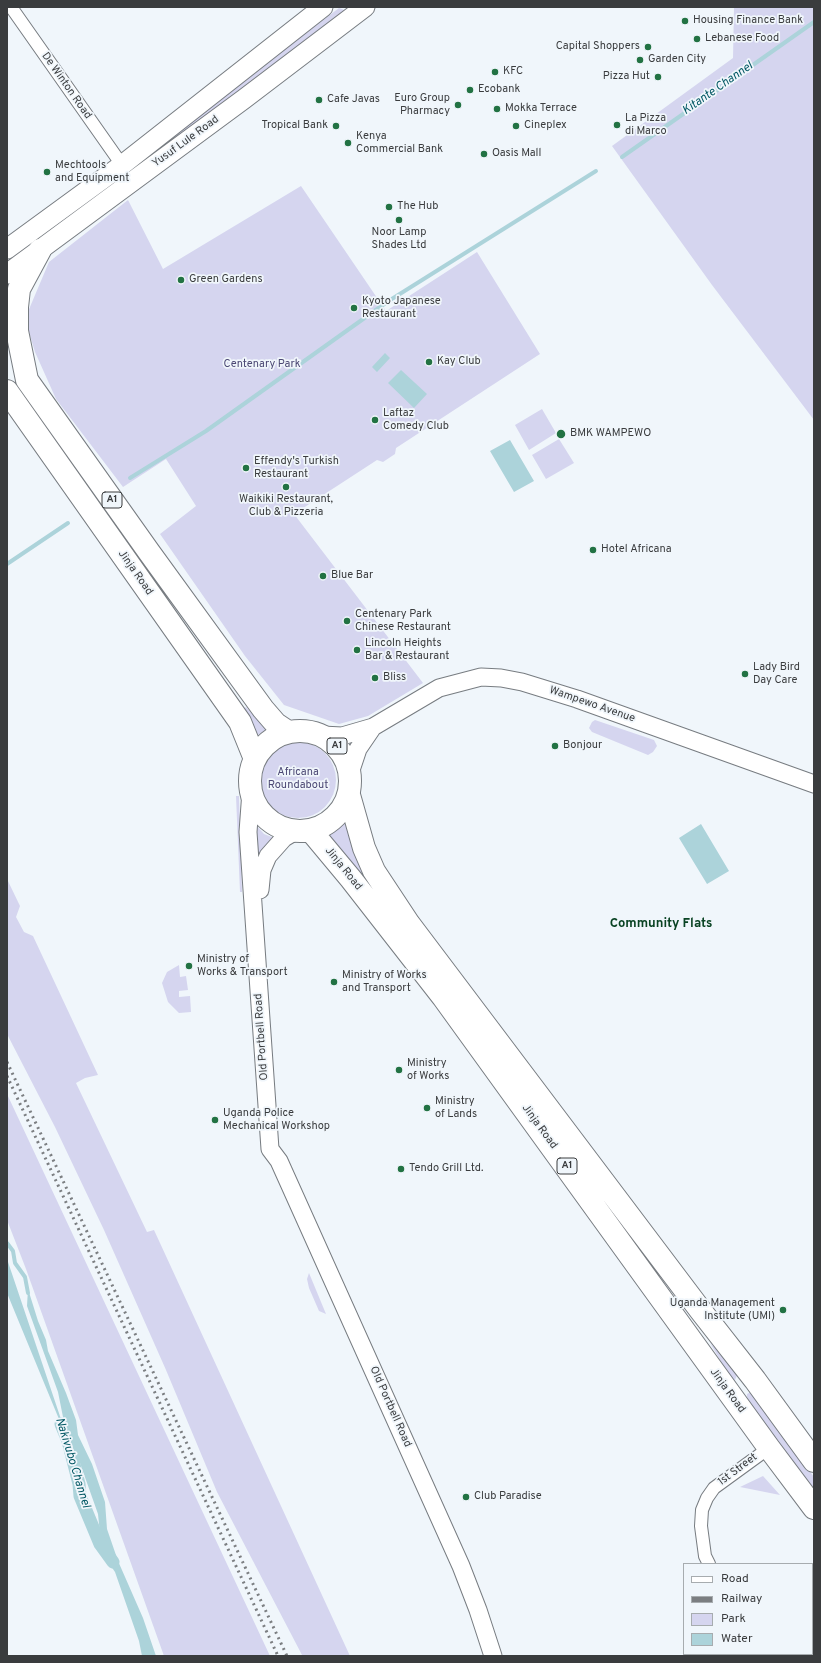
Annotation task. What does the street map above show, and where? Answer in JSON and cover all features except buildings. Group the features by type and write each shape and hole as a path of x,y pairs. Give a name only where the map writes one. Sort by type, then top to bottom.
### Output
{"highway":[{"path":"27,380 17,330 17,307 19,289 40,250"},
{"name":"A1","path":"7,352 27,380"},
{"name":"Jinja Road","path":"27,380 48,412 263,709 276,724 288,732"},
{"name":"Jinja Road","path":"7,392 240,722 255,759"},
{"name":"A1","path":"305,730 322,735 335,744 345,757 350,773 349,795 341,811 328,824 303,831 279,827 266,818 256,806 251,791 250,775 255,759 263,747 274,737 288,732 305,730"},
{"name":"Jinja Road","path":"349,795 364,848 374,871 409,924 696,1305 755,1380 814,1461"},
{"name":"Jinja Road","path":"303,831 365,896 443,997 733,1399 769,1448 811,1499"},
{"path":"733,1399 733,1392 736,1386 748,1380 755,1380"}],"main road":[{"name":"Yusuf Lule Road","path":"7,249 122,165 323,7"},
{"name":"Yusuf Lule Road","path":"7,274 250,95 365,7"},
{"name":"Wampewo Avenue","path":"373,726 439,688 481,677 501,678 522,682 577,699 814,784"},
{"path":"322,735 342,736 373,726"},
{"path":"350,773 358,749 373,726"},
{"name":"Old Portbell Road","path":"251,791 248,832 270,1149 279,1161 461,1566 478,1610 493,1656"},
{"name":"Old Portbell Road","path":"279,1161 260,891 262,870 268,856 278,844 303,831"}],"street":[{"name":"De Winton Road","path":"11,7 122,165"},
{"name":"1st Street","path":"708,1563 705,1556 701,1526 702,1510 707,1498 714,1488 769,1448"}],"green space":[{"path":"734,7 814,7 814,420 712,285 612,146 733,58"},
{"path":"339,8 347,11 207,120 182,132 10,263 7,261"},
{"name":"Centenary Park","path":"301,186 386,311 477,252 540,354 396,448 395,454 383,462 377,460 294,514 423,683 368,716 339,724 284,705 245,656 160,534 196,506 166,459 123,487 56,399 35,352 29,332 27,314 49,262 128,200 163,269"},
{"path":"542,409 556,433 529,450 515,425"},
{"path":"559,439 574,463 546,479 532,455"},
{"path":"246,707 267,729 255,737 243,710"},
{"path":"595,720 654,740 657,746 653,752 648,755 592,732 589,728"},
{"name":"Africana Roundabout","path":"291,742 305,742 319,748 330,759 336,773 336,787 333,795 325,807 319,812 305,818 291,818 277,812 266,801 260,787 260,773 266,759 277,748"},
{"path":"236,796 239,796 242,892 240,892"},
{"path":"346,821 366,878 326,835 333,833"},
{"path":"257,826 264,834 274,838 263,848 257,861"},
{"path":"7,879 20,906 16,917 24,932 33,936 98,1075 85,1078 76,1083 147,1232 154,1230 350,1656 302,1655 217,1492 166,1370 104,1230 55,1127 7,1034"},
{"path":"179,965 180,977 186,976 188,990 179,991 179,997 190,996 191,1012 179,1013 168,1002 162,983 167,972"},
{"path":"7,1094 270,1656 164,1656 26,1269 7,1220"},
{"path":"309,1273 326,1314 319,1311 309,1288 307,1279"},
{"path":"710,1343 738,1373 735,1380 732,1380"},
{"path":"751,1392 814,1477 814,1486 810,1486 751,1404 747,1394"},
{"path":"763,1476 780,1495 740,1487"}],"water":[{"path":"385,353 390,358 377,372 372,367"},
{"path":"401,370 427,394 414,408 388,383"},
{"path":"510,440 534,481 514,492 490,451"},
{"path":"701,824 729,871 707,884 679,838"},
{"path":"7,1259 67,1437 58,1392 27,1306 28,1289 38,1321 46,1340 48,1351 76,1420 78,1435 92,1464 105,1502 107,1529 118,1561 143,1618 156,1656 142,1656 139,1641 115,1572 104,1556 98,1514 74,1446 68,1441 7,1293"}],"waterway":[{"name":"Kitante Channel","path":"622,157 814,22"},
{"path":"130,478 206,431 387,302 596,171"},
{"path":"7,564 68,523"},
{"path":"7,1243 13,1251 15,1263 25,1277 28,1293"},
{"name":"Nakivubo Channel","path":"61,1424 68,1441 79,1484 80,1496 100,1544 113,1562"}],"railway":[{"path":"7,1062 287,1656"},
{"path":"7,1076 278,1656"}],"place":[{"name":"Housing Finance Bank","path":"685,21"},
{"name":"Lebanese Food","path":"697,39"},
{"name":"Capital Shoppers","path":"648,47"},
{"name":"Garden City","path":"640,60"},
{"name":"KFC","path":"495,72"},
{"name":"Pizza Hut","path":"658,77"},
{"name":"Ecobank","path":"470,90"},
{"name":"Cafe Javas","path":"319,100"},
{"name":"Euro Group Pharmacy","path":"458,105"},
{"name":"Mokka Terrace","path":"497,109"},
{"name":"La Pizza di Marco","path":"617,125"},
{"name":"Tropical Bank","path":"336,126"},
{"name":"Cineplex","path":"516,126"},
{"name":"Kenya Commercial Bank","path":"348,143"},
{"name":"Oasis Mall","path":"484,154"},
{"name":"Mechtools and Equipment","path":"47,172"},
{"name":"The Hub","path":"389,207"},
{"name":"Noor Lamp Shades Ltd","path":"399,220"},
{"name":"Green Gardens","path":"181,280"},
{"name":"Kyoto Japanese Restaurant","path":"354,308"},
{"name":"Kay Club","path":"429,362"},
{"name":"Laftaz Comedy Club","path":"375,420"},
{"name":"BMK WAMPEWO","path":"561,434"},
{"name":"Effendy's Turkish Restaurant","path":"246,468"},
{"name":"Waikiki Restaurant, Club & Pizzeria","path":"286,487"},
{"name":"Hotel Africana","path":"593,550"},
{"name":"Blue Bar","path":"323,576"},
{"name":"Centenary Park Chinese Restaurant","path":"347,621"},
{"name":"Lincoln Heights Bar & Restaurant","path":"357,650"},
{"name":"Lady Bird Day Care","path":"745,674"},
{"name":"Bliss","path":"375,678"},
{"name":"Bonjour","path":"555,746"},
{"name":"Ministry of Works & Transport","path":"189,966"},
{"name":"Ministry of Works and Transport","path":"334,982"},
{"name":"Ministry of Works","path":"399,1070"},
{"name":"Ministry of Lands","path":"427,1108"},
{"name":"Uganda Police Mechanical Workshop","path":"215,1120"},
{"name":"Tendo Grill Ltd.","path":"401,1169"},
{"name":"Uganda Management Institute (UMI)","path":"783,1310"},
{"name":"Club Paradise","path":"466,1497"}],"district":[{"name":"Community Flats","path":"661,924"}]}
